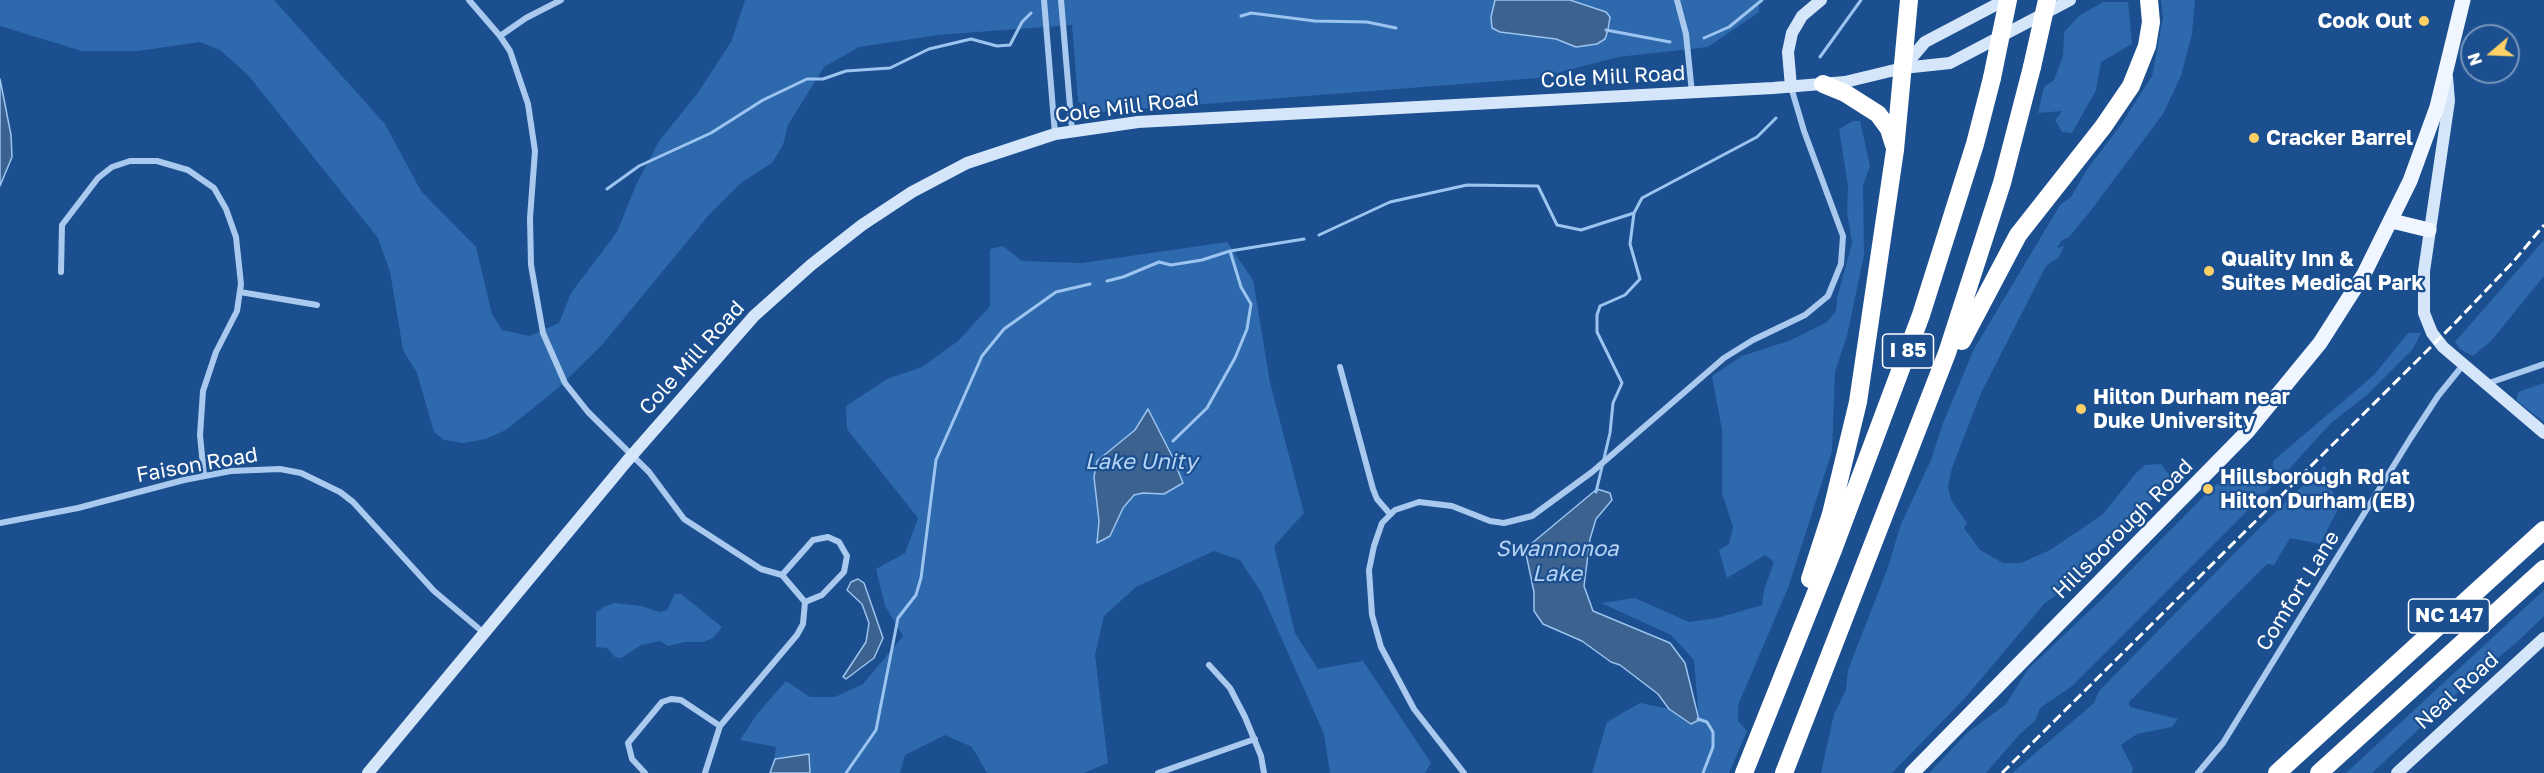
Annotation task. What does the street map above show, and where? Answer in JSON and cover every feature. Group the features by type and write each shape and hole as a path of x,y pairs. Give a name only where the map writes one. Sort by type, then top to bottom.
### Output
{"highway":[{"path":"1807,619 1806,588 1831,514 1858,402 1895,150 1909,0"},
{"name":"I 85","path":"1744,773 1807,619 1921,315 1970,164 1992,78 2006,0"},
{"name":"I 85","path":"1784,773 1958,324 1995,204 2032,67 2047,0"},
{"path":"1931,395 2018,235 2103,127 2131,86 2147,46 2151,22 2149,0"},
{"path":"1823,84 1845,93 1878,114 1889,129 1895,150"},
{"name":"NC 147","path":"2277,773 2544,530"},
{"name":"NC 147","path":"2319,773 2544,569"}],"main road":[{"name":"Hillsborough Road","path":"1912,773 2271,406 2307,362 2346,305 2392,221 2425,145 2446,72 2463,0"},
{"path":"2392,221 2429,230"}],"street":[{"path":"469,0 510,51 520,78 534,135 530,248 543,333 554,361 573,395 649,472 684,519 761,569 782,575 805,602 803,624 797,635 720,726 705,773"},
{"path":"500,36 526,18 561,0"},
{"path":"1044,0 1055,134"},
{"path":"1061,0 1072,130"},
{"path":"1677,0 1686,34 1692,93"},
{"path":"1464,773 1410,702 1386,661 1376,632 1369,570 1377,536 1390,514 1409,504 1435,502 1490,521 1514,522 1545,508 1592,472 1724,358 1815,308 1828,296 1836,281 1843,254 1843,236 1804,131 1791,87 1788,52 1792,33 1802,16 1821,0"},
{"path":"1903,68 1926,42 2006,0"},
{"name":"Cole Mill Road","path":"368,773 632,455 754,316 853,232 912,192 952,170 1006,148 1072,130 1104,125 1692,93 1857,80 1903,68 1950,63 2070,0"},
{"path":"2446,72 2449,101 2429,230 2423,291 2424,313 2437,340 2486,385 2544,432"},
{"path":"2425,145 2434,153 2438,165"},
{"path":"61,272 60,233 68,214 105,172 121,164 148,160 189,170 214,188 226,209 236,237 241,271 237,311 216,352 203,391 200,435 204,476"},
{"path":"240,292 317,305"},
{"name":"Comfort Lane","path":"2198,773 2229,734 2410,439 2438,396 2463,364"},
{"path":"2486,385 2544,364"},
{"path":"1340,367 1373,489 1377,499 1390,514"},
{"name":"Faison Road","path":"0,523 78,508 204,476 246,469 280,469 301,473 340,492 374,522 434,591 484,633"},
{"path":"782,575 813,540 828,537 839,542 847,556 844,572 822,595 805,602"},
{"name":"Neal Road","path":"2397,773 2544,638"},
{"path":"1209,665 1230,688 1255,739 1264,773"},
{"path":"645,773 632,759 628,743 662,702 681,700 720,726"},
{"path":"1158,773 1255,739"}],"shaded area":[{"path":"0,0 274,0 385,124 421,191 476,247 492,314 502,330 530,336 559,323 571,293 617,232 636,185 659,141 697,94 731,42 745,0 1759,0 1759,12 1708,47 1618,57 1538,78 1089,113 1078,101 1072,25 938,35 859,47 824,67 788,125 783,145 772,163 742,182 708,216 602,345 558,388 506,430 486,439 463,443 444,440 434,432 417,373 403,350 390,272 378,238 248,75 220,50 200,42 138,51 82,51 0,26"},
{"path":"2161,0 2195,0 2192,34 2181,76 2163,114 2089,213 2069,237 2062,240 2057,248 2064,246 2059,257 2046,266 1981,393 1952,468 1948,486 1951,500 1967,523 1964,528 1980,550 2003,563 2021,563 2050,550 2102,515 2145,465 2161,464 2173,480 2121,528 2082,557 2082,568 2069,586 2044,604 1965,698 1892,773 1821,773 1834,714 1846,690 1848,670 1888,567 1901,524 1931,460 1943,423 1974,349 2060,205 2071,197 2088,168 2120,126 2152,76 2163,18"},
{"path":"2103,2 2128,2 2132,44 2101,62 2096,90 2072,133 2062,132 2055,120 2062,111 2038,113 2044,87 2054,80 2063,56 2064,32 2079,16"},
{"path":"1853,121 1860,121 1870,166 1863,185 1864,255 1847,336 1835,372 1832,451 1788,588 1738,705 1738,721 1747,731 1729,773 1592,773 1607,722 1640,703 1669,709 1691,724 1699,720 1694,660 1671,635 1601,603 1635,598 1689,622 1717,618 1762,605 1764,590 1774,562 1765,555 1727,578 1719,550 1729,544 1733,527 1722,493 1722,430 1712,376 1742,356 1791,340 1827,322 1836,311 1837,298 1852,243 1847,212 1848,186 1839,129"},
{"path":"2544,240 2544,276 2491,341 2473,356 2460,349 2455,342"},
{"path":"1227,242 1253,280 1270,383 1304,513 1274,546 1295,633 1318,669 1363,661 1431,763 1425,773 1330,773 1324,734 1261,592 1240,560 1214,551 1136,587 1104,616 1095,655 1108,763 1084,773 987,773 972,747 945,735 905,755 900,773 772,773 776,747 740,740 757,714 786,681 810,697 835,697 863,684 903,636 885,606 876,569 905,553 918,518 847,429 846,406 887,379 922,367 958,341 990,306 990,249 1003,246 1022,261 1082,263"},
{"path":"2408,333 2421,333 2413,349 2367,395 2331,423 2290,468 2071,687 2040,708 2035,721 2020,734 1986,773 1929,773 1967,733 2006,704 2028,669 2104,597 2214,486 2229,477 2241,484 2254,485 2272,475 2273,461 2374,375"},
{"path":"2544,383 2544,422 2517,401 2518,392"},
{"path":"2325,466 2338,509 2320,544 2290,538 2274,565 2267,564 2129,702 2130,707 2178,719 2172,727 2137,734 2121,745 2133,768 2132,773 2012,773 2094,703 2099,691 2289,498"},
{"path":"2544,590 2544,616 2516,643 2470,681 2372,773 2346,773"},
{"path":"675,594 681,594 722,627 713,638 703,642 685,642 668,646 660,641 641,645 621,658 615,657 607,648 596,647 596,612 614,603 641,606 659,612 667,610"}],"water":[{"path":"1495,0 1570,0 1606,12 1610,17 1608,30 1605,39 1597,44 1576,47 1556,39 1500,32 1492,28 1491,17"},
{"path":"0,79 11,135 12,157 0,186"},
{"name":"Lake Unity","path":"1148,409 1183,483 1164,494 1134,495 1123,508 1110,536 1097,543 1099,521 1094,477 1097,461 1135,430"},
{"name":"Swannonoa Lake","path":"1597,489 1610,493 1612,500 1596,519 1590,539 1584,586 1593,611 1670,643 1685,663 1699,720 1691,724 1669,709 1658,694 1620,665 1611,662 1582,641 1543,624 1534,611 1534,592 1525,549"},
{"path":"858,579 864,583 883,638 874,658 846,679 843,677 866,642 869,623 862,604 847,590 851,582"},
{"path":"809,754 810,773 770,773 775,759"}],"waterway":[{"path":"1704,38 1729,27 1762,0"},
{"path":"1820,57 1861,0"},
{"path":"607,189 639,166 711,133 763,100 807,79 823,79 846,71 890,68 929,49 971,39 997,46 1010,45 1022,22 1031,13"},
{"path":"1241,16 1251,13 1315,21 1367,22 1396,28"},
{"path":"1606,30 1670,42"},
{"path":"1596,492 1610,433 1613,403 1622,383 1597,332 1597,315 1600,306 1625,295 1640,279 1630,244 1634,213 1642,198 1757,137 1776,118"},
{"path":"1319,235 1390,202 1467,185 1538,186 1557,225 1581,230 1634,213"},
{"path":"1107,281 1159,262 1171,265 1202,260 1230,251 1304,239"},
{"path":"1173,441 1207,408 1235,358 1247,329 1251,304 1241,287 1230,251"},
{"path":"846,773 876,730 898,618 916,595 921,578 936,460 982,356 1004,329 1056,292 1090,284"},
{"path":"1698,719 1707,722 1713,732 1713,747 1703,773"}],"railway":[{"path":"2002,773 2454,324 2514,261 2544,225"}],"place":[{"name":"Cook Out","path":"2424,21"},
{"name":"Cracker Barrel","path":"2254,138"},
{"name":"Quality Inn & Suites Medical Park","path":"2209,271"},
{"name":"Hilton Durham near Duke University","path":"2081,409"},
{"name":"Hillsborough Rd at Hilton Durham (EB)","path":"2208,489"}]}
